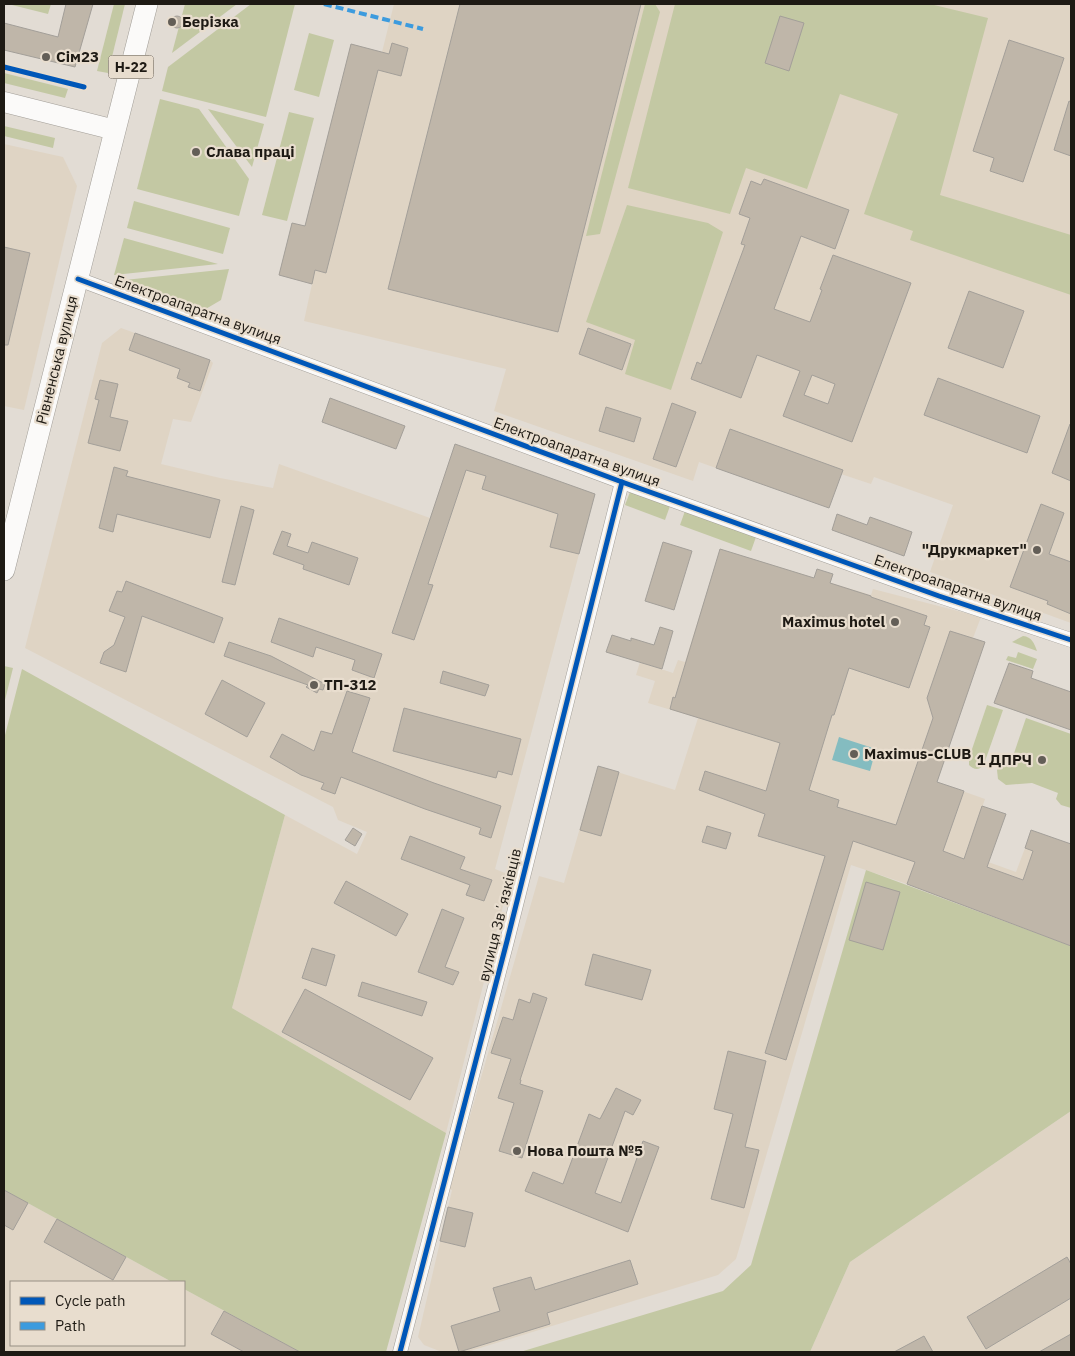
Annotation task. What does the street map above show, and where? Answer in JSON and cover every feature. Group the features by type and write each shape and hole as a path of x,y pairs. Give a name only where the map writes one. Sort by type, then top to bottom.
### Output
{"main road":[{"name":"Рівненська вулиця","path":"4,570 147,4"},
{"path":"4,102 114,130"}],"street":[{"name":"Електроапаратна вулиця","path":"78,279 622,482 939,596 1071,640"},
{"name":"вулиця Звʼязківців","path":"400,1352 507,941 622,482"}],"shaded area":[{"path":"394,4 1071,4 1071,623 930,572 953,505 874,477 871,484 841,474 843,470 730,430 716,468 699,462 693,481 494,411 506,369 304,321 312,284 279,275 292,223 305,226 351,44 382,52"},
{"path":"4,144 63,157 77,186 24,410 4,406"},
{"path":"121,328 210,360 213,363 191,422 173,419 161,464 273,488 279,464 430,518 455,444 595,494 495,869 505,873 508,886 446,1133 232,1008 285,815 357,854 367,832 338,820 333,807 25,648 102,343"},
{"path":"720,549 871,595 873,589 981,617 973,638 985,642 937,782 985,799 966,854 1016,872 1025,848 1034,851 1036,847 1071,860 1071,946 907,884 851,865 736,1259 718,1275 467,1352 442,1352 424,1345 418,1337 452,1190 449,1189 539,876 564,883 598,766 675,790 698,718 648,703 655,681 636,675 640,662 673,673 678,660 685,662"},
{"path":"1071,1111 1071,1352 810,1352 850,1262"},
{"path":"4,1190 170,1281 10,1281 10,1346 185,1346 185,1290 300,1352 4,1352"}],"green space":[{"path":"8,4 51,4 48,14"},
{"path":"114,4 125,4 108,73 97,71"},
{"path":"185,4 237,4 172,53"},
{"path":"251,4 295,4 266,117 162,91 168,67"},
{"path":"645,4 655,4 660,12 600,234 586,236"},
{"path":"675,4 930,4 988,18 940,195 1071,235 1071,295 910,240 913,231 864,214 898,114 840,94 807,189 746,168 730,214 628,188"},
{"path":"309,33 334,40 319,97 294,90"},
{"path":"4,73 68,89 65,98 4,83"},
{"path":"160,99 199,109 249,179 239,216 137,189"},
{"path":"208,109 264,124 252,167"},
{"path":"289,112 314,118 287,221 262,215"},
{"path":"4,126 55,138 53,148 4,136"},
{"path":"134,201 230,228 223,254 127,228"},
{"path":"627,205 708,223 723,232 671,390 625,374 635,340 586,322"},
{"path":"124,238 218,264 114,275"},
{"path":"229,269 221,300 204,310 115,281"},
{"path":"630,492 670,506 665,520 625,505"},
{"path":"685,511 756,537 751,551 680,525"},
{"path":"1023,636 1031,639 1037,651 1012,642"},
{"path":"1018,652 1037,659 1033,669 1006,660 1008,656 1016,658"},
{"path":"4,666 13,668 4,704"},
{"path":"22,669 285,815 232,1008 446,1133 386,1352 300,1352 185,1290 185,1281 170,1281 4,1190 4,739"},
{"path":"987,705 1003,710 984,764 981,768 975,769 969,765 969,758"},
{"path":"1026,718 1071,734 1071,808 1061,805 1056,799 1058,793 1032,783 1006,785 998,779 997,770 1003,763 1012,759"},
{"path":"866,870 1071,946 1071,1111 850,1262 810,1352 520,1352 723,1291 751,1265"}],"water":[{"name":"Maximus-CLUB","path":"839,737 876,749 870,771 832,760"}],"building":[{"path":"66,4 93,4 75,67 4,50 4,23 58,37"},
{"path":"460,4 641,4 558,332 388,289"},
{"name":"Берізка","path":"175,16 179,16 183,22 179,28 175,28 171,24 171,20"},
{"path":"780,16 804,23 789,71 765,63"},
{"path":"1009,40 1064,58 1023,182 990,171 994,158 973,151"},
{"path":"392,43 408,48 401,76 378,70 326,273 315,270 312,284 279,275 292,223 305,226 351,44 389,54"},
{"path":"1069,101 1071,102 1071,156 1054,150"},
{"path":"764,179 849,210 835,249 801,236 774,309 810,322 833,255 911,283 852,442 783,416 800,371 757,355 741,398 691,379 697,362 701,364 745,245 741,244 750,218 739,214 751,181 761,185","holes":["812,375 835,384 828,404 804,395"]},
{"path":"4,247 30,253 8,345 4,345"},
{"path":"969,291 1024,311 1003,368 948,348"},
{"path":"588,328 631,344 622,370 579,354"},
{"path":"135,333 210,360 200,391 188,387 190,383 177,378 180,369 129,350"},
{"path":"938,378 1040,416 1027,453 924,415"},
{"path":"100,380 118,384 110,417 128,421 120,451 88,443 99,400 95,399"},
{"path":"330,398 405,426 396,449 322,422"},
{"path":"672,403 696,412 676,467 653,459"},
{"path":"606,407 641,418 634,442 599,431"},
{"path":"1071,424 1071,481 1052,473"},
{"path":"730,429 843,470 829,508 716,468"},
{"path":"455,444 595,494 579,554 550,547 558,514 482,489 486,476 466,470 428,584 433,585 414,640 392,633"},
{"path":"114,467 128,471 126,476 220,500 210,538 117,514 113,532 99,528"},
{"path":"1041,504 1064,513 1049,554 1071,562 1071,614 1047,604 1048,601 1010,587"},
{"path":"241,506 254,510 235,585 222,582"},
{"path":"837,514 867,525 870,517 912,532 904,556 832,530"},
{"path":"282,531 291,534 287,546 308,553 312,542 358,558 349,585 303,569 304,565 273,554"},
{"path":"663,542 692,551 674,610 645,601"},
{"path":"720,549 814,578 817,569 833,574 830,583 927,616 924,625 930,627 909,688 849,668 834,715 832,715 809,790 839,800 837,807 896,825 933,718 927,698 950,631 985,642 937,782 964,791 943,851 964,859 982,806 1006,814 987,867 1023,880 1033,851 1025,848 1031,830 1071,844 1071,946 907,884 915,862 853,841 786,1060 765,1053 825,856 758,836 765,814 699,790 705,771 766,791 780,743 670,709"},
{"path":"126,581 223,618 214,643 142,616 126,672 100,663 104,652 114,645 125,617 109,611 117,591 122,592"},
{"path":"279,618 382,654 374,678 352,670 355,660 316,647 313,657 271,642"},
{"path":"660,627 673,631 662,669 606,652 612,635 654,645"},
{"path":"229,642 271,656 325,684 323,690 319,689 317,693 306,687 308,685 224,656"},
{"path":"1009,663 1033,671 1031,678 1071,692 1071,730 994,703"},
{"path":"443,671 489,685 485,696 440,683"},
{"path":"222,680 265,703 247,737 205,714"},
{"path":"347,691 370,698 352,752 501,806 491,838 479,834 481,828 341,777 335,794 321,789 324,783 301,775 270,757 282,734 314,751 321,731 332,734"},
{"path":"404,708 521,739 512,775 498,771 496,778 393,751"},
{"path":"598,766 619,772 601,836 580,830"},
{"path":"707,826 731,833 726,849 702,842"},
{"path":"353,828 362,834 355,846 345,840"},
{"path":"410,836 465,857 460,869 492,880 484,901 466,895 470,885 401,859"},
{"path":"346,881 408,914 396,936 334,903"},
{"path":"866,882 900,892 883,950 849,940"},
{"path":"442,909 464,918 445,967 459,972 453,985 418,972"},
{"path":"312,948 335,955 326,986 302,978"},
{"path":"593,954 651,970 642,1000 585,985"},
{"path":"362,982 427,1002 422,1016 358,996"},
{"path":"305,989 433,1058 410,1100 282,1032"},
{"path":"533,993 547,998 520,1084 543,1091 522,1158 499,1151 514,1103 498,1098 511,1059 491,1053 503,1017 513,1020 519,999 530,1003"},
{"path":"728,1051 766,1061 745,1147 759,1150 744,1208 711,1199 733,1114 714,1109"},
{"path":"616,1088 641,1100 633,1115 625,1111 595,1193 621,1203 643,1141 659,1147 628,1232 525,1191 533,1172 563,1184 589,1114 600,1119"},
{"path":"4,1190 28,1203 13,1230 4,1225"},
{"path":"448,1207 473,1213 465,1247 440,1241"},
{"path":"57,1219 126,1257 113,1280 44,1242"},
{"path":"1067,1257 1071,1264 1071,1298 986,1349 967,1317"},
{"path":"630,1260 638,1284 547,1313 550,1324 459,1352 451,1326 500,1311 493,1288 531,1277 535,1290"},
{"path":"224,1311 300,1352 244,1352 211,1334"},
{"path":"1071,1334 1071,1352 1039,1352"},
{"path":"924,1336 933,1352 894,1352"}],"marked path":[{"path":"324,4 423,29"}],"cycle path":[{"path":"4,67 84,87"},
{"path":"78,279 622,482 939,596 1071,640"},
{"path":"400,1352 507,941 622,482"}],"place":[{"name":"Берізка","path":"172,22"},
{"name":"Сім23","path":"46,57"},
{"name":"Слава праці","path":"196,152"},
{"name":"\"Друкмаркет\"","path":"1037,550"},
{"name":"Maximus hotel","path":"895,622"},
{"name":"ТП-312","path":"314,685"},
{"name":"Maximus-CLUB","path":"854,754"},
{"name":"1 ДПРЧ","path":"1042,760"},
{"name":"Нова Пошта №5","path":"517,1151"}]}
